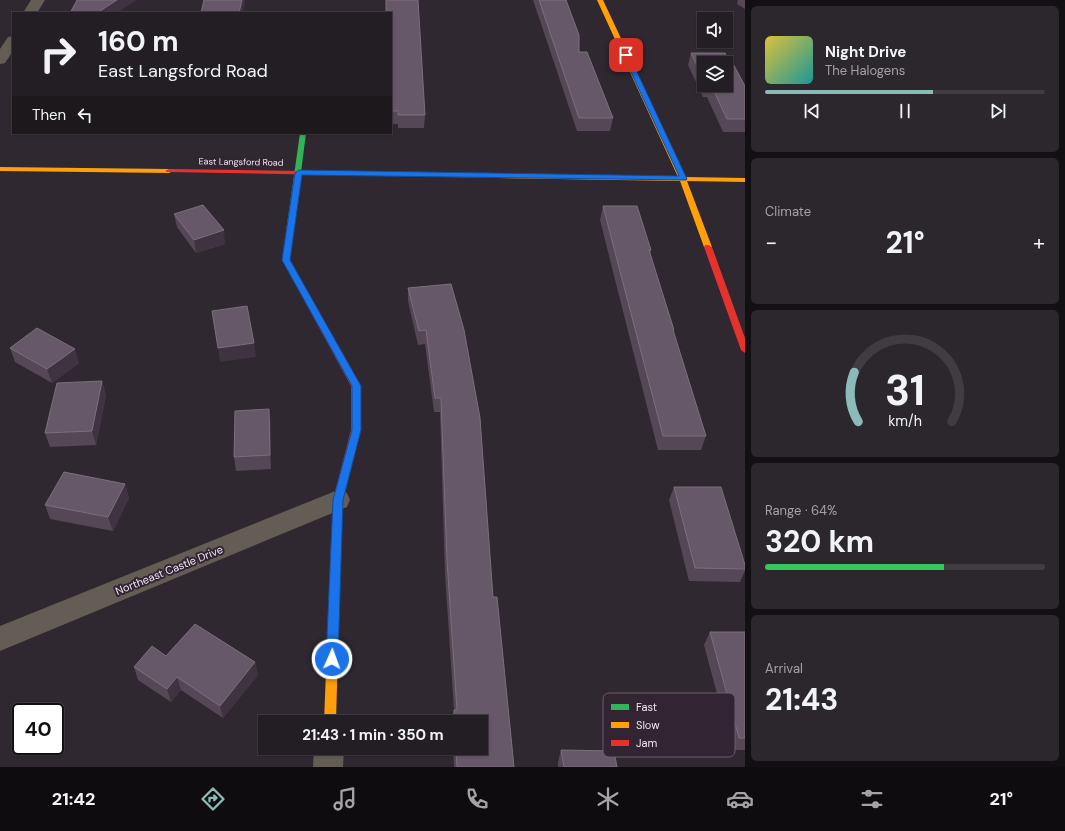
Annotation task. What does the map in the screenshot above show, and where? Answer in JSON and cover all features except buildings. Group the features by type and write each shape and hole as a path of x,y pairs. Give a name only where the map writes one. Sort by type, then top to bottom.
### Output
{"street":[{"path":"31,12 38,0"},
{"path":"600,0 684,179 745,350"},
{"path":"0,60 12,42"},
{"path":"303,134 299,173 286,260 356,386 356,430 338,500 330,715"},
{"name":"East Langsford Road","path":"0,169 745,180"},
{"name":"Northeast Castle Drive","path":"0,639 338,500"},
{"path":"328,767 329,755"}],"traffic: fast":[{"path":"297,280 286,260 303,134"}],"traffic: slow":[{"path":"600,0 683,179 708,247"},
{"path":"0,169 169,171"},
{"path":"498,176 745,180"},
{"path":"330,715 336,542"}],"traffic: jam":[{"path":"169,171 498,176"},
{"path":"708,247 745,350"},
{"path":"297,280 356,386 356,430 338,500 336,542"}],"route":[{"path":"332,659 338,500 356,430 356,386 286,260 299,173 684,179 626,55"}]}
